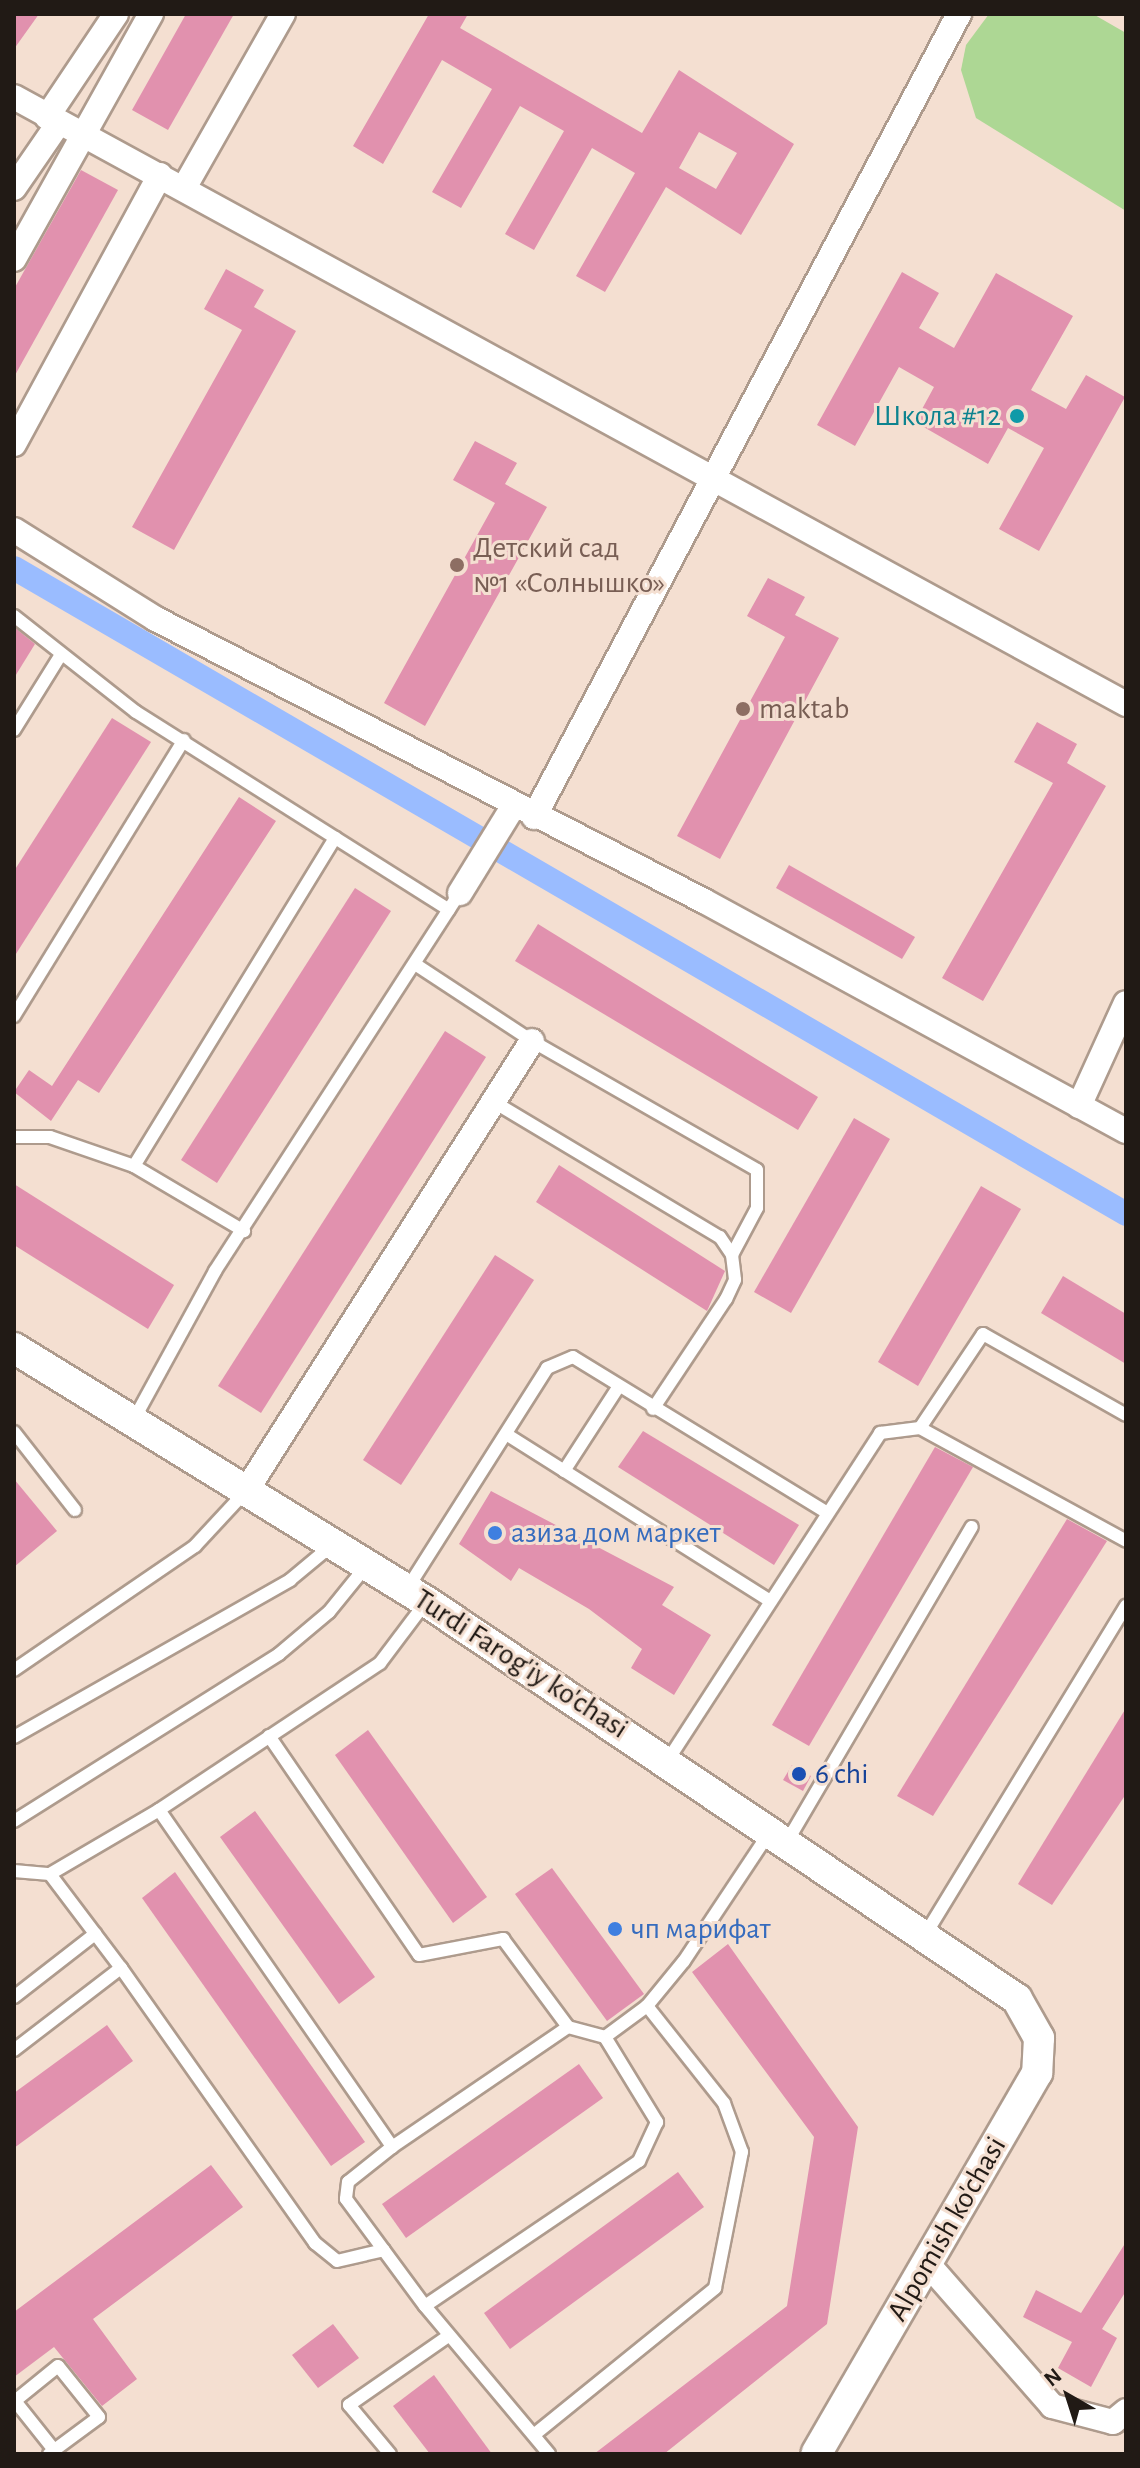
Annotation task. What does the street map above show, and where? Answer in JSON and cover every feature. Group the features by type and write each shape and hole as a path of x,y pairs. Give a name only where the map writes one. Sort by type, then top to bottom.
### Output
{"street":[{"path":"14,188 116,14"},
{"path":"14,259 151,14"},
{"path":"184,188 283,14"},
{"path":"457,898 524,812 714,476 959,14"},
{"path":"14,97 714,476 1126,704"},
{"path":"14,444 160,175"},
{"path":"14,530 156,619 1126,1131"},
{"path":"1079,1106 1126,1003"},
{"path":"246,1491 532,1041"},
{"name":"Turdi Farog'iy ko'chasi","path":"14,1348 417,1596 780,1834 1017,1999"},
{"name":"Alpomish ko'chasi","path":"816,2454 1037,2073 1039,2038 1017,1999"},
{"path":"927,2263 1052,2406 1113,2422 1126,2411"}],"lane":[{"path":"14,616 60,656 335,838 457,898 244,1231 133,1421"},
{"path":"14,730 60,656"},
{"path":"14,1016 184,740"},
{"path":"134,1166 335,838"},
{"path":"415,964 532,1041 757,1170 757,1208 732,1255"},
{"path":"494,1102 720,1237 732,1255 735,1280 726,1299 653,1409"},
{"path":"14,1137 50,1137 134,1166 244,1231"},
{"path":"920,1428 983,1334 1126,1415"},
{"path":"14,1871 50,1874 159,1810 380,1663 506,1434 547,1368 561,1359 573,1357 653,1409 824,1511"},
{"path":"564,1471 619,1386"},
{"path":"668,1760 824,1511 880,1433 920,1428 1126,1541"},
{"path":"14,1432 75,1510"},
{"path":"506,1434 769,1600"},
{"path":"14,1670 195,1546 246,1491"},
{"path":"605,2037 647,2006 780,1834 972,1527"},
{"path":"14,1737 290,1580 333,1544"},
{"path":"14,1821 279,1654 329,1612 367,1565"},
{"path":"925,1935 1126,1606"},
{"path":"269,1736 419,1955 503,1939 568,2027 605,2037 657,2122 639,2161 425,2306"},
{"path":"159,1810 392,2147"},
{"path":"50,1874 121,1968 315,2243 337,2261 384,2250"},
{"path":"14,1997 95,1934"},
{"path":"14,2050 121,1968"},
{"path":"535,2434 715,2288 742,2152 724,2103 647,2006"},
{"path":"549,2454 535,2434 447,2337 346,2199 348,2182 392,2147 568,2027"},
{"path":"390,2454 349,2405 447,2337"},
{"path":"58,2366 99,2417 52,2452 15,2401 58,2366"}],"green space":[{"path":"989,14 1093,14 1126,33 1126,211 976,118 961,70 966,45"}],"building":[{"path":"14,14 39,14 14,49"},
{"path":"186,14 234,14 168,130 132,110"},
{"path":"429,14 468,14 460,28 642,133 679,70 794,144 741,235 666,187 605,292 576,276 635,173 592,148 534,250 505,234 564,131 520,106 461,208 432,192 492,89 442,60 383,164 353,146","holes":["699,132 737,153 716,189 679,168"]},
{"path":"81,170 118,190 14,377 14,289"},
{"path":"226,269 264,290 254,307 296,331 174,550 132,527 242,330 204,309"},
{"name":"Школа #12","path":"902,272 939,293 919,328 954,348 996,273 1073,316 1031,390 1066,409 1086,375 1125,397 1039,551 999,529 1044,448 1008,428 988,464 915,422 934,387 899,367 855,446 817,425"},
{"path":"475,441 517,463 505,484 547,507 425,726 384,703 495,503 453,480"},
{"path":"768,578 805,597 795,615 839,638 720,859 677,836 785,637 747,616"},
{"path":"14,627 35,644 14,678"},
{"path":"112,718 151,742 14,957 14,871"},
{"path":"1037,722 1077,744 1067,763 1106,786 983,1001 942,978 1053,783 1014,762"},
{"path":"239,797 276,821 99,1093 78,1080 51,1121 14,1092 29,1070 52,1086"},
{"path":"789,865 915,937 902,959 776,888"},
{"path":"355,888 391,911 217,1183 181,1160"},
{"path":"538,924 818,1097 798,1130 515,961"},
{"path":"445,1031 486,1057 261,1413 218,1386"},
{"path":"854,1118 890,1139 791,1313 754,1292"},
{"path":"559,1165 725,1271 707,1311 536,1202"},
{"path":"14,1184 174,1285 148,1329 14,1245"},
{"path":"981,1186 1021,1209 918,1386 878,1362"},
{"path":"495,1255 534,1280 401,1485 363,1460"},
{"path":"1063,1276 1126,1314 1126,1364 1041,1313"},
{"path":"643,1431 799,1525 774,1565 618,1467"},
{"path":"935,1447 973,1467 809,1746 772,1725"},
{"path":"14,1479 57,1531 14,1567"},
{"path":"491,1491 674,1587 662,1605 711,1635 674,1695 631,1668 642,1649 589,1609 519,1568 511,1581 459,1544"},
{"path":"1067,1519 1107,1541 933,1816 897,1796"},
{"path":"1126,1708 1126,1794 1052,1905 1018,1884"},
{"path":"368,1730 487,1897 453,1923 335,1755"},
{"path":"792,1765 811,1776 803,1791 783,1780"},
{"path":"255,1811 375,1977 339,2004 220,1837"},
{"path":"552,1868 644,1994 607,2021 515,1894"},
{"path":"175,1872 365,2142 331,2166 142,1898"},
{"path":"728,1944 858,2127 827,2324 664,2454 594,2454 787,2306 814,2137 692,1972"},
{"path":"107,2025 133,2061 14,2148 14,2093"},
{"path":"579,2064 603,2098 406,2238 382,2204"},
{"path":"211,2165 243,2207 93,2319 137,2379 102,2406 54,2347 14,2377 14,2312"},
{"path":"678,2172 704,2207 510,2349 484,2313"},
{"path":"1126,2242 1126,2291 1102,2329 1117,2338 1091,2387 1058,2368 1072,2342 1023,2317 1036,2290 1081,2313"},
{"path":"333,2324 359,2358 318,2388 292,2355"},
{"path":"434,2375 492,2454 430,2454 393,2406"}],"waterway":[{"path":"14,568 1126,1214"}],"place":[{"name":"Школа #12","path":"1017,416"},
{"name":"Детский сад №1 «Солнышко»","path":"457,565"},
{"name":"maktab","path":"743,709"},
{"name":"азиза дом маркет","path":"495,1533"},
{"name":"6 chi","path":"799,1774"},
{"name":"чп марифат","path":"615,1929"}]}
